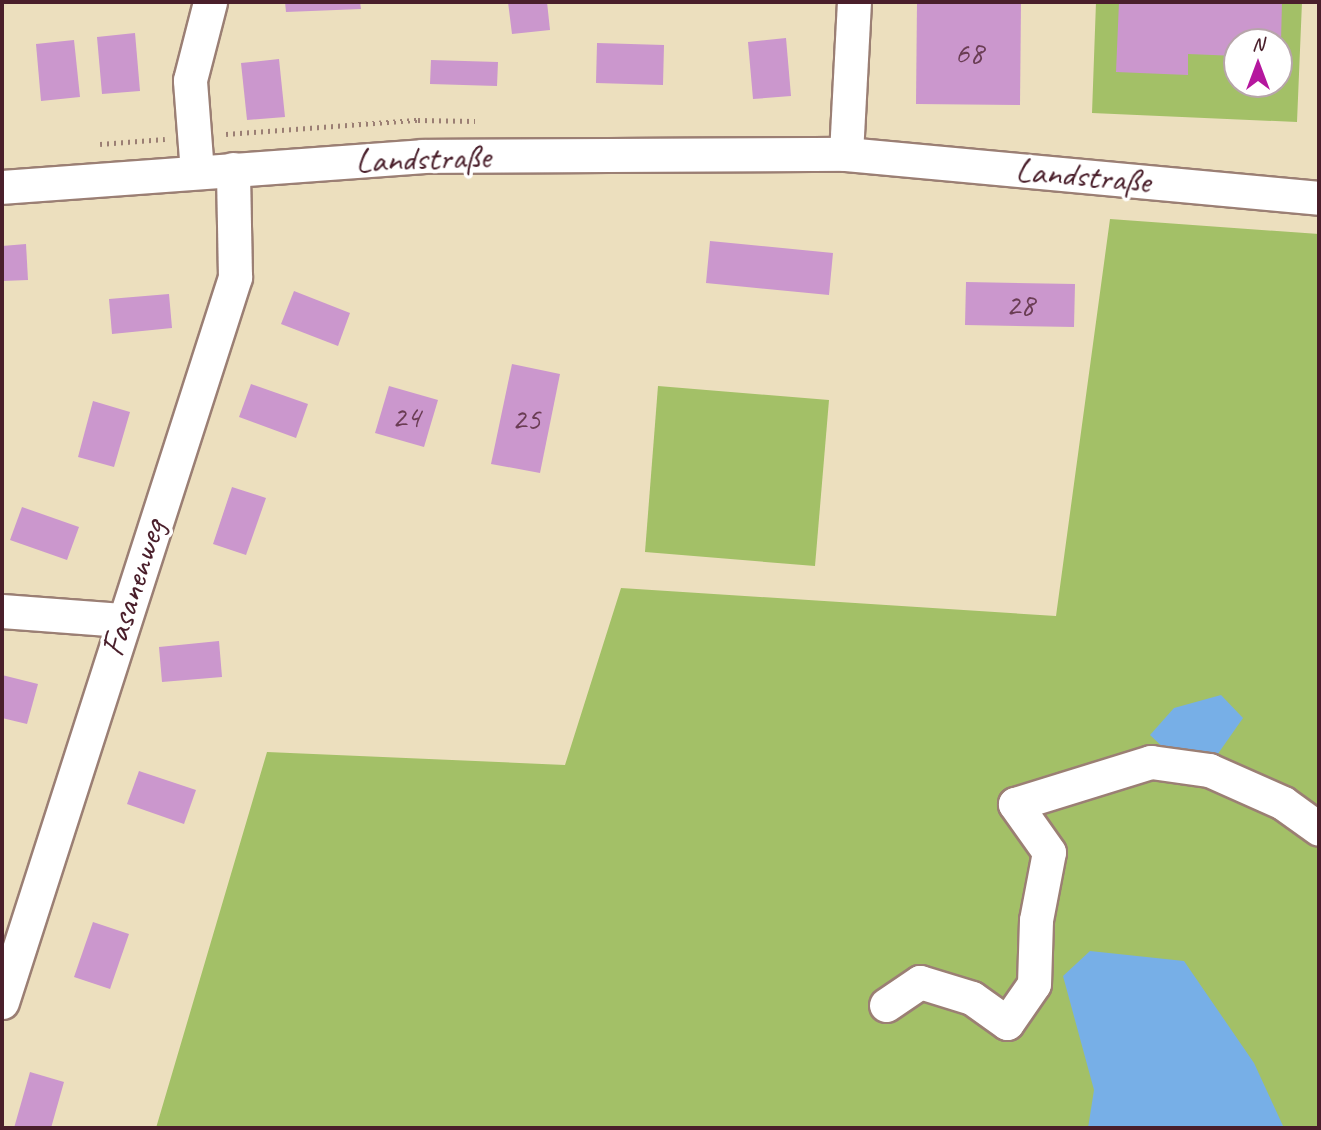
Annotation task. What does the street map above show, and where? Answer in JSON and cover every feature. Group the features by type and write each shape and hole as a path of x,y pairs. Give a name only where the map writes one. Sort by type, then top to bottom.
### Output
{"street":[{"path":"197,172 190,80 209,2"},
{"path":"846,155 854,2"},
{"name":"Landstraße","path":"2,187 422,156 846,155 1319,198"},
{"name":"Fasanenweg","path":"2,1002 122,620 235,277 233,169"},
{"path":"2,611 122,620"},
{"path":"886,1005 920,982 972,998 1007,1023 1034,984 1036,920 1049,852 1015,804 1150,762 1209,770 1283,803 1319,830"}],"green space":[{"path":"1096,2 1302,2 1297,122 1092,113"},
{"path":"1110,219 1319,234 1319,1128 156,1128 267,752 565,765 621,588 1056,616"},
{"path":"658,386 829,400 815,566 645,552"}],"water":[{"path":"1221,695 1243,718 1215,758 1170,754 1150,735 1174,708"},
{"path":"1090,951 1184,961 1254,1063 1284,1128 1088,1128 1094,1090 1063,976"}],"building":[{"path":"285,2 360,2 361,9 286,12"},
{"path":"508,2 547,2 550,30 512,34"},
{"path":"917,2 1021,2 1020,105 916,104"},
{"path":"1119,2 1282,2 1281,28 1223,28 1223,55 1188,54 1188,75 1116,72"},
{"path":"135,33 140,91 102,94 97,37"},
{"path":"786,38 791,96 753,99 748,42"},
{"path":"74,40 80,97 41,101 36,44"},
{"path":"597,43 664,45 663,85 596,83"},
{"path":"279,59 285,117 247,120 241,63"},
{"path":"431,60 498,62 497,86 430,84"},
{"path":"710,241 833,253 829,295 706,283"},
{"path":"26,244 28,280 2,281 2,246"},
{"path":"966,282 1075,284 1074,327 965,325"},
{"path":"294,291 350,313 338,346 281,324"},
{"path":"169,294 172,328 112,334 109,299"},
{"path":"512,364 560,374 540,473 491,464"},
{"path":"251,384 308,404 296,438 239,417"},
{"path":"389,386 438,400 424,447 375,433"},
{"path":"93,401 130,412 114,467 78,457"},
{"path":"232,487 266,498 246,555 213,544"},
{"path":"22,507 79,527 67,560 10,540"},
{"path":"219,641 222,677 162,682 159,647"},
{"path":"2,675 38,684 27,724 2,718"},
{"path":"139,771 196,790 184,824 127,804"},
{"path":"93,922 129,934 110,989 74,977"},
{"path":"30,1072 64,1082 51,1128 14,1128"}]}
